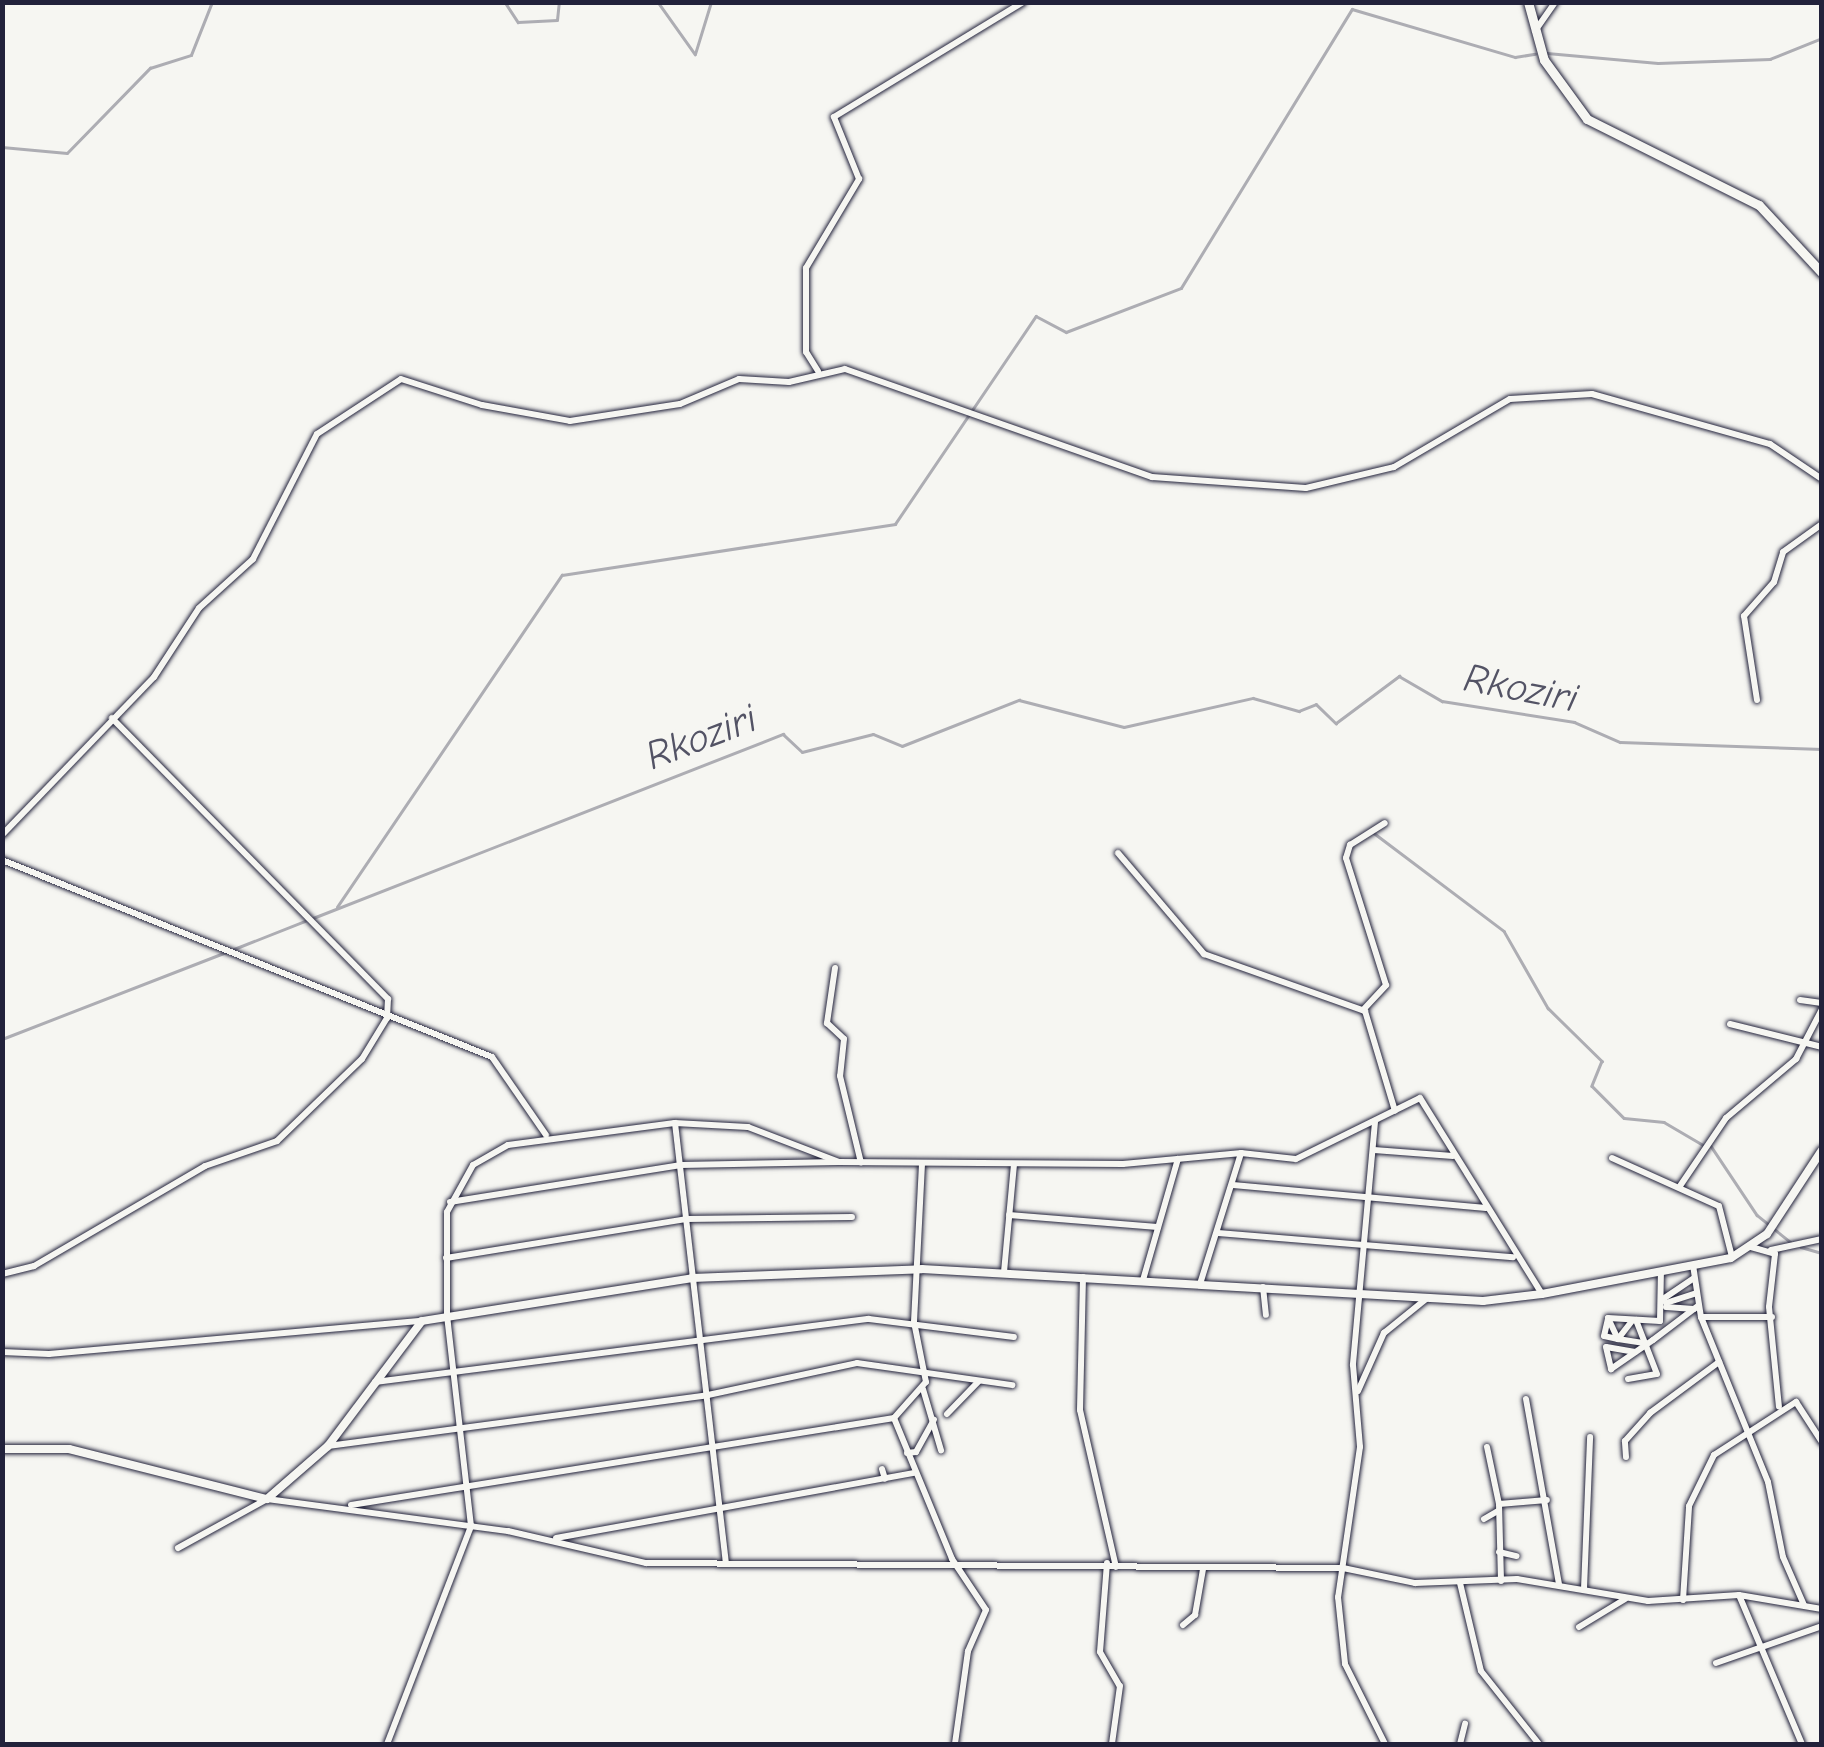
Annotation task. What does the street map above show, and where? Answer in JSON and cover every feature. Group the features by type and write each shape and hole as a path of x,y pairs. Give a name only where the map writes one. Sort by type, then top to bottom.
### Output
{"main road":[{"path":"1528,2 1534,32 1562,92 1588,118 1760,206 1822,274"}],"street":[{"path":"818,371 806,352 806,268 859,179 833,120 904,68 1023,2"},
{"path":"1534,32 1555,2"},
{"path":"2,834 159,671 199,608 264,545 317,434 389,382 413,380 482,406 570,421 680,404 739,380 789,382 818,371 846,369 1166,479 1306,488 1353,482 1510,399 1592,394 1770,444 1822,479"},
{"path":"1758,700 1744,616 1774,582 1783,552 1822,524"},
{"path":"2,1274 34,1266 206,1166 277,1141 362,1059 386,1018 388,999 112,718"},
{"path":"1362,1010 1386,984 1346,858 1350,844 1385,823"},
{"path":"1118,853 1204,954 1294,984 1325,1003 1362,1010"},
{"path":"2,860 499,1062 546,1135"},
{"path":"835,968 827,1023 844,1039 840,1076 861,1163"},
{"path":"1680,1186 1726,1118 1806,1044 1822,1006 1800,1000"},
{"path":"1362,1010 1395,1111"},
{"path":"1730,1024 1822,1047"},
{"path":"450,1202 681,1165 1014,1164 1241,1153 1302,1158 1395,1111 1428,1102 1453,1156 1514,1258 1542,1294"},
{"path":"1375,1121 1360,1294 1360,1446 1343,1568 1345,1664 1385,1744"},
{"path":"388,1744 470,1526 447,1316 446,1258 450,1202 482,1158 546,1135 675,1123 748,1126 839,1162"},
{"path":"675,1123 726,1561"},
{"path":"1374,1150 1453,1156"},
{"path":"1200,1284 1241,1153"},
{"path":"2,1352 49,1354 422,1321 692,1278 922,1269 1427,1298 1542,1294 1732,1257 1764,1237 1820,1154"},
{"path":"1612,1158 1719,1206 1732,1257"},
{"path":"1143,1280 1178,1159"},
{"path":"922,1164 922,1269 914,1322 926,1376 924,1388 941,1450"},
{"path":"1004,1272 1014,1164"},
{"path":"1234,1185 1486,1208"},
{"path":"1010,1215 1158,1226"},
{"path":"446,1258 686,1218 852,1217"},
{"path":"1218,1233 1514,1258"},
{"path":"1764,1237 1782,1248"},
{"path":"1750,1247 1771,1250 1822,1239"},
{"path":"1771,1250 1779,1407"},
{"path":"1692,1265 1696,1308 1720,1362 1804,1605"},
{"path":"1661,1271 1665,1308 1677,1322"},
{"path":"1084,1276 1080,1410 1110,1566 1100,1652 1120,1686 1112,1744"},
{"path":"1665,1308 1694,1278"},
{"path":"1263,1287 1266,1315"},
{"path":"1608,1318 1634,1320 1696,1293"},
{"path":"1357,1392 1384,1333 1427,1298"},
{"path":"1665,1308 1696,1308"},
{"path":"1644,1354 1606,1346 1611,1369 1644,1354 1696,1308"},
{"path":"1700,1317 1772,1317"},
{"path":"1608,1318 1619,1339"},
{"path":"1608,1318 1604,1336 1619,1339 1644,1354"},
{"path":"1619,1339 1622,1319"},
{"path":"1619,1339 1634,1320"},
{"path":"1628,1378 1657,1374 1644,1354 1634,1320"},
{"path":"178,1548 267,1499 328,1446 422,1321"},
{"path":"374,1382 702,1338 914,1322 1014,1336"},
{"path":"1626,1458 1625,1441 1650,1413 1720,1362"},
{"path":"328,1446 708,1395 858,1363 926,1376 1012,1385"},
{"path":"947,1414 978,1382"},
{"path":"348,1506 466,1485 714,1452 894,1418 924,1388"},
{"path":"1526,1398 1559,1584"},
{"path":"1683,1600 1690,1506 1707,1462 1779,1407 1802,1402 1822,1442"},
{"path":"894,1418 952,1559 986,1615 968,1652 955,1744"},
{"path":"907,1453 916,1452 934,1419"},
{"path":"1584,1589 1590,1437"},
{"path":"1487,1447 1499,1507 1501,1581"},
{"path":"2,1450 70,1449 267,1499 348,1506 550,1539 639,1562 952,1559 1203,1570 1343,1568 1460,1583 1559,1584 1626,1598 1683,1600 1739,1595 1822,1608"},
{"path":"882,1469 885,1479"},
{"path":"550,1539 914,1473"},
{"path":"1497,1493 1509,1491"},
{"path":"1484,1519 1499,1507 1547,1500"},
{"path":"1498,1552 1517,1556"},
{"path":"1183,1625 1195,1615 1203,1570"},
{"path":"1460,1583 1467,1627 1503,1709 1539,1744"},
{"path":"1739,1595 1757,1648 1802,1744"},
{"path":"1579,1626 1626,1598"},
{"path":"1716,1663 1822,1626"},
{"path":"1467,1627 1480,1631"},
{"path":"1460,1744 1464,1724"}],"waterway":[{"path":"2,147 67,153 150,68 191,55 212,2"},
{"path":"505,2 518,22 557,20 559,2"},
{"path":"658,2 695,54 711,2"},
{"path":"337,907 562,575 895,524 1036,316 1066,332 1181,288 1352,9 1515,57 1535,54"},
{"path":"1547,53 1658,63 1770,59 1822,38"},
{"name":"Rkoziri","path":"313,918 783,734 802,752 873,734 902,746 1019,700 1124,727 1253,698 1299,711 1316,704 1336,723 1399,676 1442,701 1574,722 1620,742 1822,749"},
{"path":"1374,833 1504,931 1548,1008 1602,1061 1592,1086 1624,1118 1664,1122 1703,1145"},
{"name":"Rkoziri","path":"234,949 305,921"},
{"name":"Rkoziri","path":"2,1039 226,952"},
{"path":"1711,1146 1757,1215 1793,1244"},
{"path":"1801,1247 1822,1253"}]}
